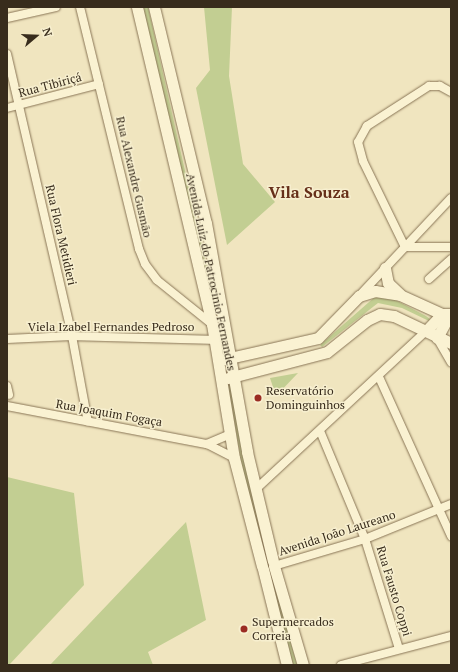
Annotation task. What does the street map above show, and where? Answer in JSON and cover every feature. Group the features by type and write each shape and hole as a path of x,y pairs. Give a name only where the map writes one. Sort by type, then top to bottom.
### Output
{"main road":[{"name":"Avenida Luiz do Patrocinio Fernandes","path":"137,7 212,324 234,458 246,511 287,665"},
{"name":"Avenida Luiz do Patrocinio Fernandes","path":"154,7 204,216 256,489 274,564 303,665"},
{"path":"385,268 388,283 400,295"},
{"path":"218,360 318,338 359,296 375,291 400,295 448,314"},
{"path":"221,379 287,364 327,352 367,320 380,314 394,316 426,331 437,338 451,343"},
{"path":"426,331 448,314"},
{"path":"437,338 448,314"},
{"path":"282,347 287,364"},
{"path":"262,568 265,560 274,564"}],"street":[{"path":"7,18 56,7"},
{"name":"Rua Alexandre Gusmão","path":"80,7 139,249 145,264 157,280 212,324"},
{"name":"Rua Flora Metidieri","path":"7,54 20,105 72,336 88,422"},
{"name":"Rua Tibiriçá","path":"7,108 100,84"},
{"path":"405,247 363,161 358,142 367,126 429,86 440,86 451,92"},
{"path":"359,296 451,198"},
{"path":"405,247 451,246"},
{"path":"429,278 451,259"},
{"path":"256,489 379,378 426,331"},
{"name":"Viela Izabel Fernandes Pedroso","path":"7,339 72,336 214,340"},
{"path":"437,338 451,362"},
{"path":"379,378 451,536"},
{"path":"7,386 9,395"},
{"name":"Rua Joaquim Fogaça","path":"7,406 207,444 234,458"},
{"name":"Rua Fausto Coppi","path":"320,431 365,539 399,649"},
{"path":"207,444 230,434"},
{"name":"Avenida João Laureano","path":"274,564 365,539 451,504"},
{"path":"341,665 451,636"}],"green space":[{"path":"140,7 148,7 227,356 220,357"},
{"path":"204,7 232,7 229,76 243,164 275,202 227,245 196,88 210,70"},
{"path":"377,295 386,295 430,319 429,321 402,308 378,303 322,347 320,345"},
{"path":"298,373 276,396 270,378"},
{"path":"228,385 230,385 266,557 249,507"},
{"path":"7,477 74,493 84,585 9,665 7,665"},
{"path":"186,522 206,620 148,652 153,665 50,665"},
{"path":"271,576 273,577 297,665 293,665 269,578"}],"place":[{"name":"Reservatório Dominguinhos","path":"258,398"},
{"name":"Supermercados Correia","path":"244,629"}],"district":[{"name":"Vila Souza","path":"309,192"}]}
